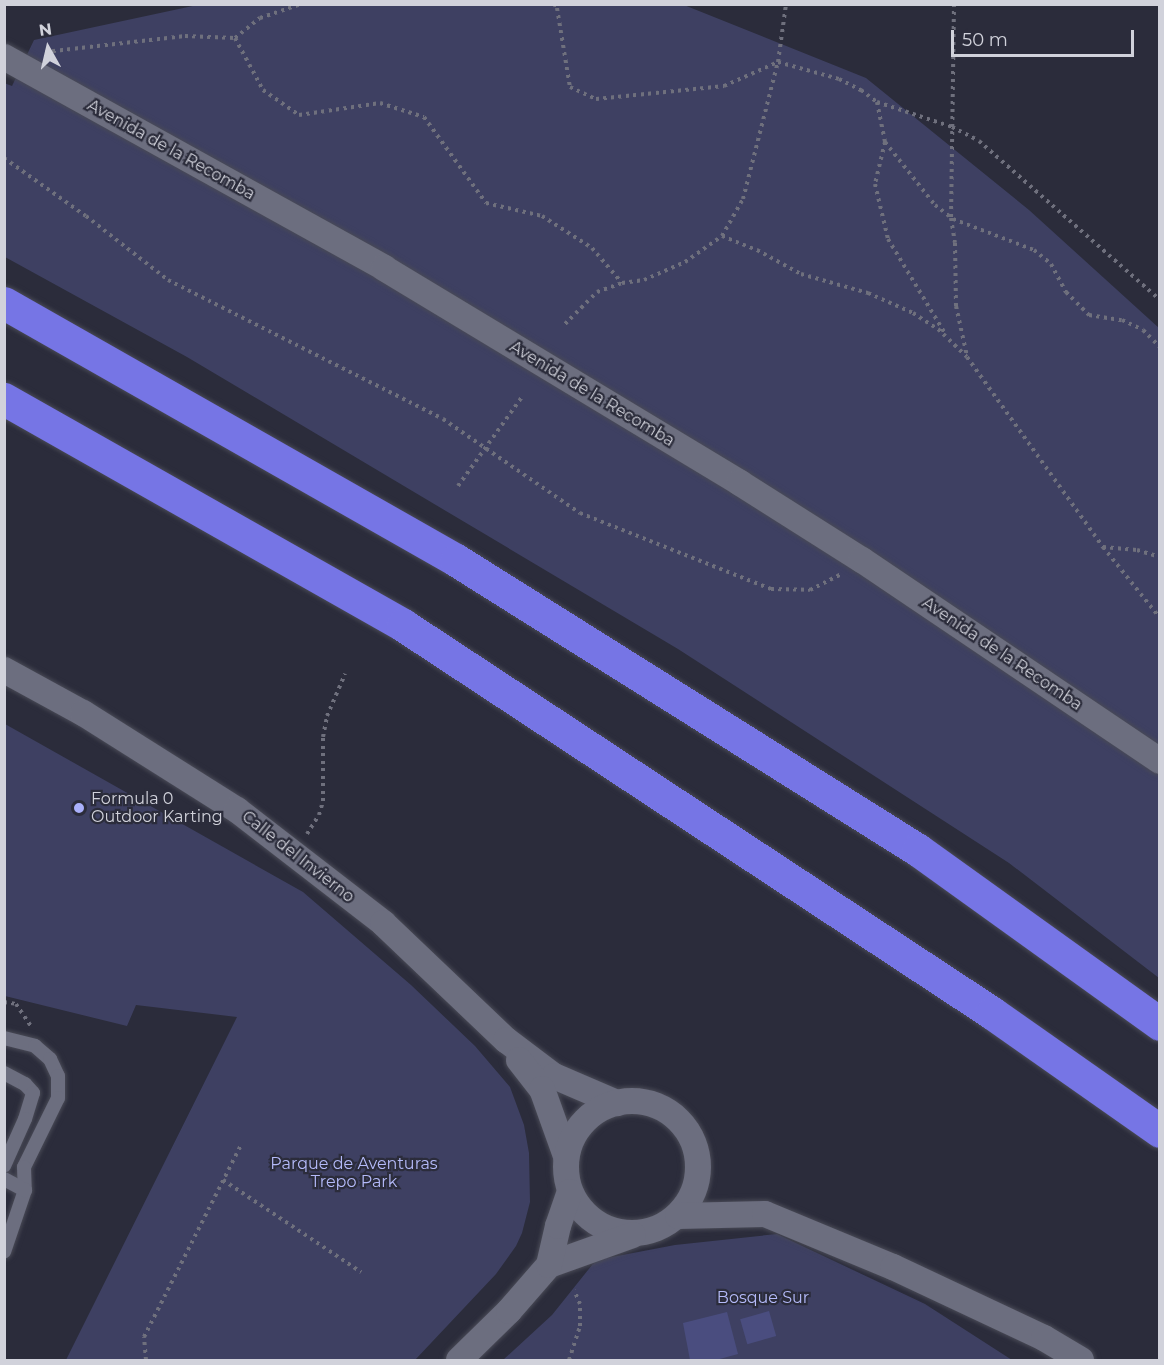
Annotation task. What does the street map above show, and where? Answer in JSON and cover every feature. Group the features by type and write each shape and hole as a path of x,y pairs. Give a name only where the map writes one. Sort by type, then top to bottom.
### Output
{"highway":[{"path":"4,303 456,560 918,850 1160,1024"},
{"path":"4,399 403,625 992,1012 1160,1131"}],"street":[{"name":"Avenida de la Recomba","path":"4,57 384,268 740,483 862,560 1160,761"},
{"name":"Calle del Invierno","path":"4,670 83,713 237,810 383,923 506,1040 554,1076 617,1103"},
{"name":"Calle del Invierno","path":"506,1040 542,1089 566,1156"},
{"path":"549,1265 658,1228 678,1216 692,1197 699,1174 697,1150 687,1128 669,1112 647,1102 617,1103 600,1108 582,1123 571,1138 566,1156 565,1174 570,1192 579,1208 592,1221 613,1231 636,1234"},
{"path":"459,1360 509,1311 549,1265 558,1226 570,1192"},
{"path":"678,1216 765,1214 893,1267 1044,1338 1081,1360"}],"lane":[{"path":"4,1038 35,1046 50,1059 58,1076 58,1098 24,1167 25,1190 5,1250"},
{"path":"4,1073 25,1084 33,1093 25,1119 4,1166"},
{"path":"4,1179 25,1190"}],"path":[{"path":"42,52 185,36 235,38 260,18 302,4"},
{"path":"554,4 557,8 570,87 596,99 724,86 778,62 839,79 861,90 877,102 952,127 979,141 1160,300"},
{"path":"565,324 597,292 622,283 644,280 685,262 722,236 743,199 778,62 786,4"},
{"path":"954,4 951,218 955,243 956,306 967,357"},
{"path":"235,38 263,90 299,115 380,103 424,117 486,202 542,216 592,248 622,283"},
{"path":"877,102 885,142 875,184 888,239 949,339"},
{"path":"885,142 935,205 951,218 1034,250 1051,264 1066,292 1089,315 1122,320 1143,330 1160,346"},
{"path":"4,158 86,216 168,280 443,419 580,513 771,589 810,590 836,578 862,560"},
{"path":"722,236 757,249 801,274 868,293 913,313 949,339 967,357 1103,547 1160,618"},
{"path":"458,486 522,398"},
{"path":"1103,547 1137,550 1160,557"},
{"path":"302,842 315,824 324,801 324,736 327,716 345,674"},
{"path":"146,1360 144,1337 242,1143"},
{"path":"223,1180 361,1272"},
{"path":"569,1360 580,1326 579,1304 574,1290"}],"green space":[{"path":"202,4 684,5 866,78 1029,210 1159,328 1159,978 1009,863 678,649 187,357 5,257 4,83 12,86 34,40"},
{"name":"Parque de Aventuras Trepo Park","path":"5,724 303,892 411,985 475,1046 510,1087 524,1125 529,1153 530,1202 522,1233 516,1246 496,1274 415,1360 66,1360 237,1017 136,1005 127,1026 5,996"},
{"name":"Bosque Sur","path":"777,1234 925,1304 1012,1360 503,1360 552,1315 596,1260 675,1245"}],"building":[{"path":"769,1311 776,1336 747,1344 740,1319"},
{"path":"727,1312 738,1354 716,1360 690,1360 683,1323"}],"place":[{"name":"Formula 0 Outdoor Karting","path":"79,808"}]}
